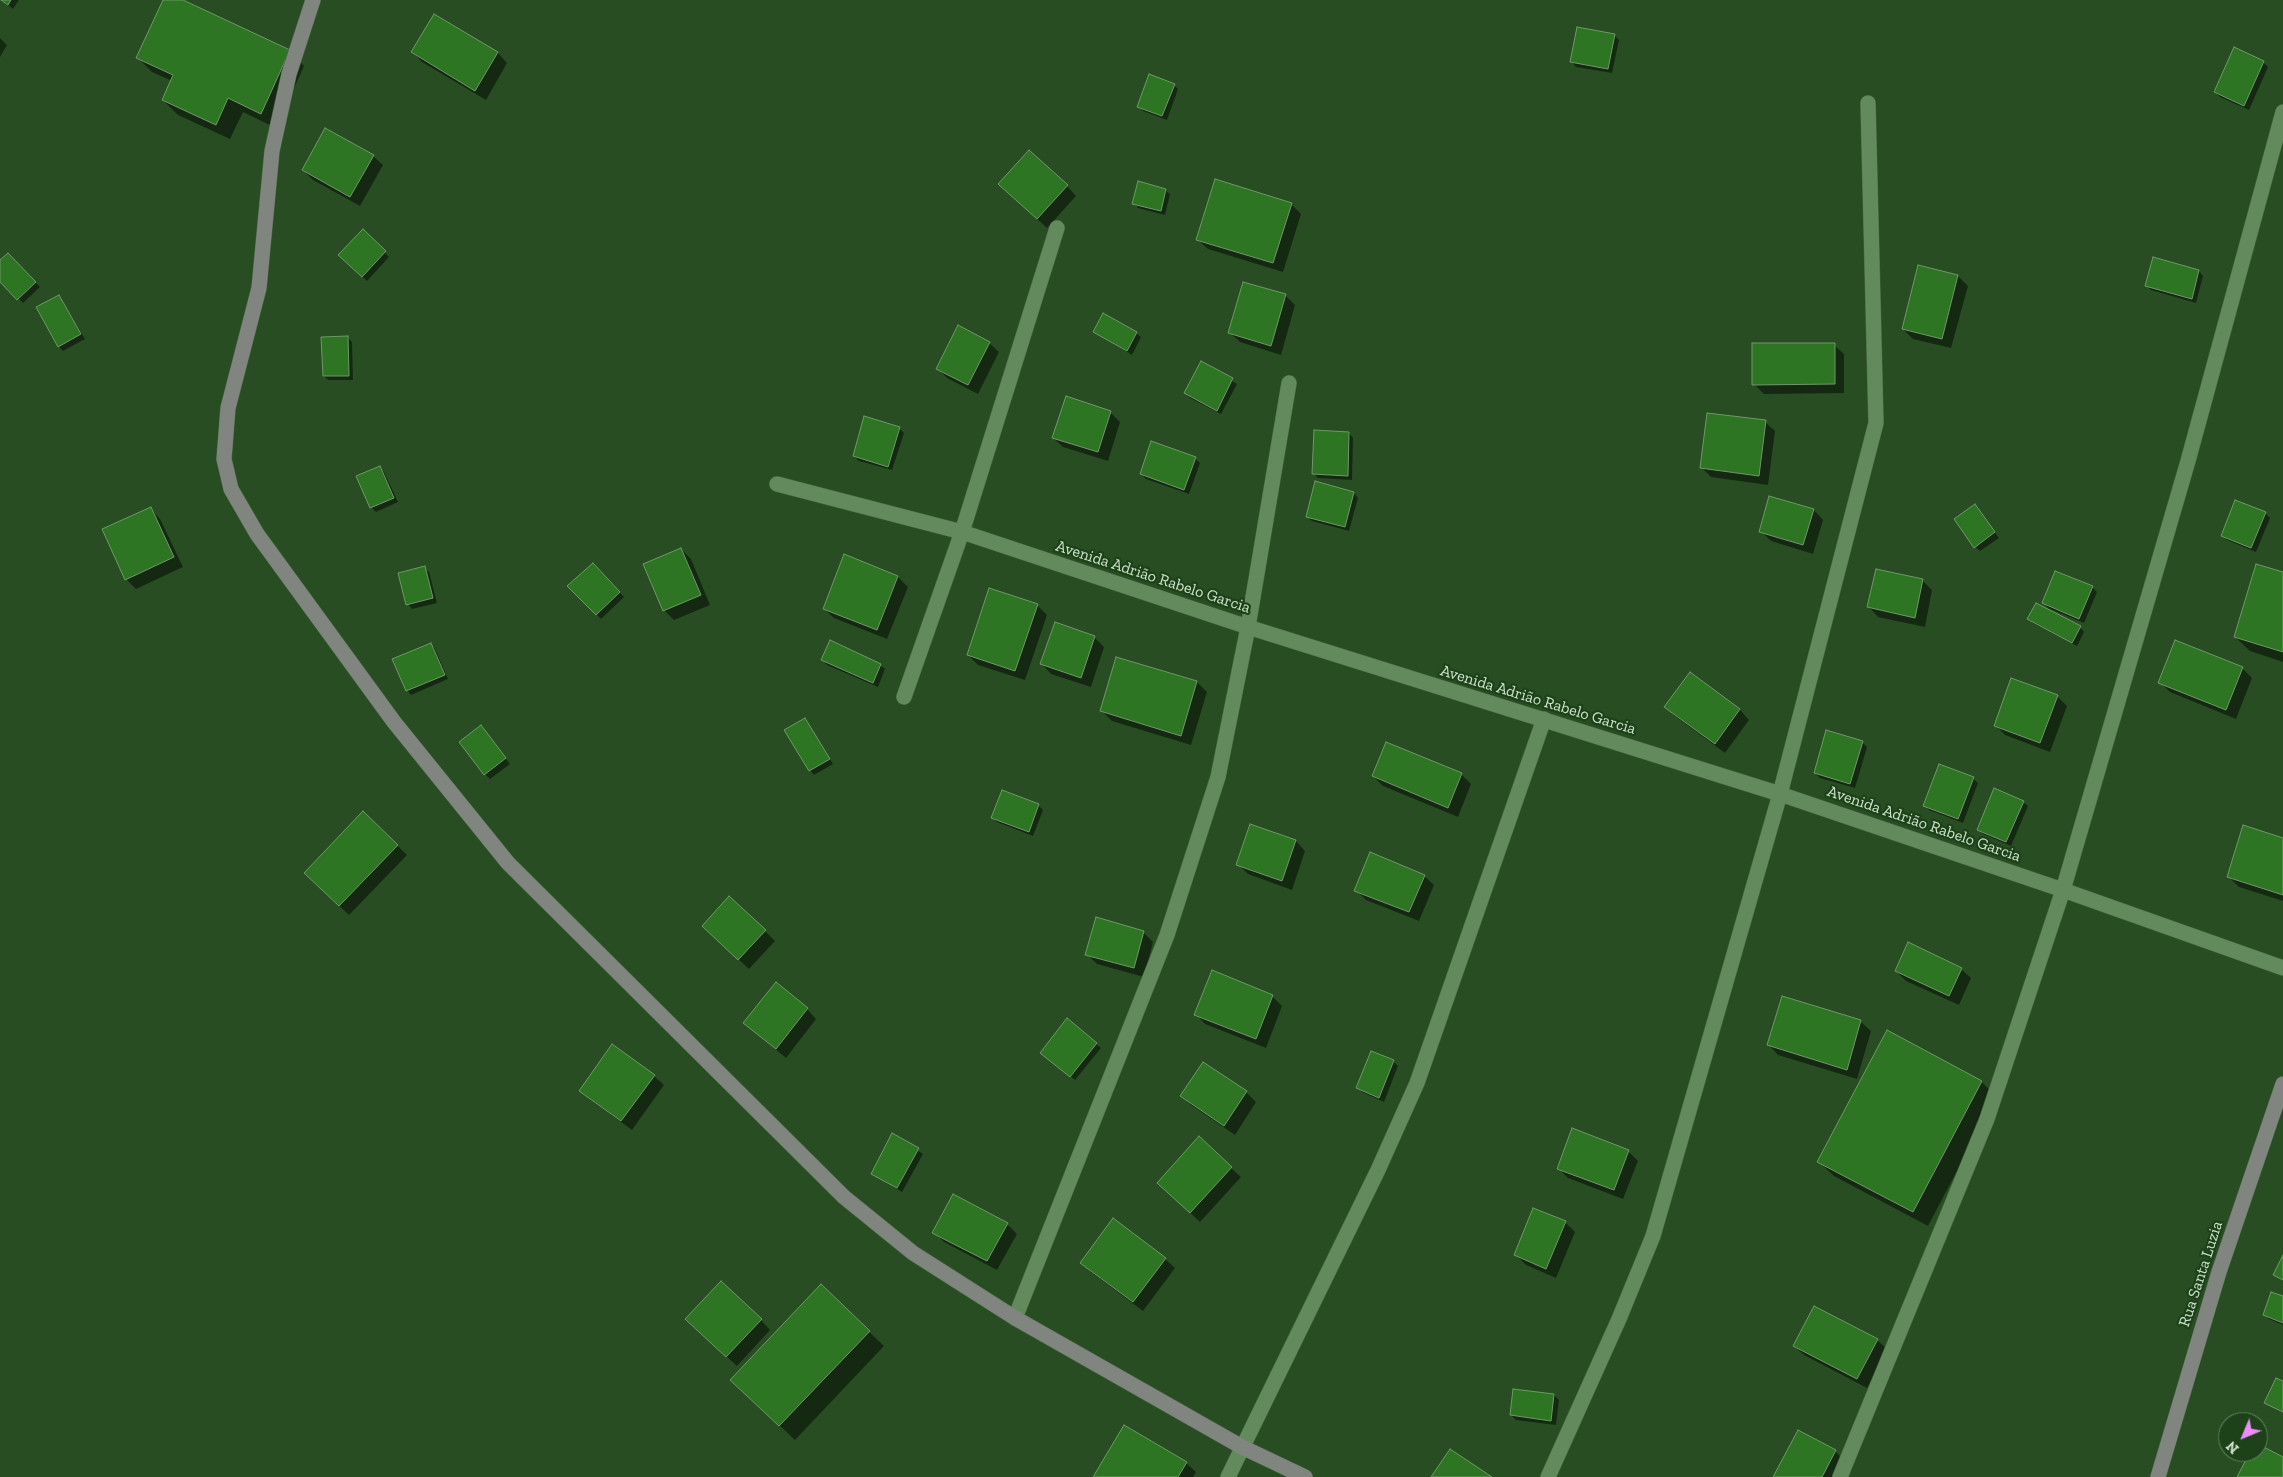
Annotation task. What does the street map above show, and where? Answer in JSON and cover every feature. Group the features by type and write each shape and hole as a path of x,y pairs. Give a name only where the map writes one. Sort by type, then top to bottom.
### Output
{"street":[{"path":"313,0 289,74 272,150 259,288 228,408 224,459 231,489 257,534 394,722 508,863 844,1197 913,1253 1015,1318 1242,1447 1305,1477"},
{"path":"1548,1477 1620,1319 1654,1236 1780,794 1876,423 1868,103"},
{"path":"1840,1477 1987,1119 2063,890 2188,461 2283,112"},
{"path":"904,696 962,532 1057,228"},
{"path":"1015,1318 1167,935 1218,777 1248,627 1289,383"},
{"name":"Avenida Adrião Rabelo Garcia","path":"778,484 962,532 1248,627 1780,794 2063,890 2283,968"},
{"path":"1228,1477 1378,1170 1417,1083 1544,720"},
{"name":"Rua Santa Luzia","path":"2158,1477 2219,1272 2283,1084"}],"building":[{"path":"1,0 11,0 8,5"},
{"path":"163,0 183,0 290,50 261,114 228,98 216,125 162,100 173,75 136,58"},
{"path":"434,14 498,52 475,91 411,52"},
{"path":"1577,27 1615,34 1608,69 1570,62"},
{"path":"2234,47 2264,61 2244,106 2214,92"},
{"path":"1149,74 1175,84 1162,116 1137,107"},
{"path":"325,128 374,155 350,197 302,170"},
{"path":"1029,150 1068,185 1037,219 998,184"},
{"path":"1215,179 1292,203 1273,263 1196,240"},
{"path":"1138,181 1166,189 1161,211 1132,204"},
{"path":"363,229 386,251 362,277 338,255"},
{"path":"8,253 36,282 17,300 0,282 0,260"},
{"path":"2153,257 2199,270 2192,299 2145,286"},
{"path":"1918,265 1958,275 1942,339 1902,329"},
{"path":"1243,282 1286,294 1271,346 1228,333"},
{"path":"59,295 81,334 58,347 36,307"},
{"path":"1103,313 1137,332 1127,351 1093,332"},
{"path":"958,325 990,342 968,385 936,369"},
{"path":"348,336 349,376 323,376 321,337"},
{"path":"1752,343 1835,343 1835,384 1752,385"},
{"path":"1201,361 1233,378 1217,411 1184,393"},
{"path":"1066,396 1111,411 1098,452 1052,438"},
{"path":"1707,413 1766,420 1759,476 1700,468"},
{"path":"864,416 900,427 888,467 853,456"},
{"path":"1314,430 1349,432 1348,476 1312,474"},
{"path":"1151,441 1196,457 1184,490 1140,474"},
{"path":"380,466 394,498 370,508 356,476"},
{"path":"1315,481 1354,492 1345,527 1306,517"},
{"path":"1769,496 1814,509 1803,545 1759,532"},
{"path":"2235,500 2266,512 2251,548 2221,536"},
{"path":"1975,504 1995,532 1974,548 1954,519"},
{"path":"151,507 174,557 125,580 102,529"},
{"path":"681,548 701,595 663,611 643,564"},
{"path":"844,554 898,576 877,630 823,609"},
{"path":"593,563 620,592 596,615 567,586"},
{"path":"2256,564 2283,572 2283,652 2234,637"},
{"path":"425,566 433,598 406,605 398,573"},
{"path":"1876,569 1923,579 1915,618 1867,607"},
{"path":"2055,571 2093,586 2079,619 2042,603"},
{"path":"989,588 1038,604 1015,671 967,655"},
{"path":"2036,603 2081,626 2072,643 2027,619"},
{"path":"1055,622 1095,636 1081,678 1040,664"},
{"path":"830,640 881,664 873,683 821,660"},
{"path":"2175,640 2243,667 2226,710 2158,683"},
{"path":"431,643 445,675 406,691 392,659"},
{"path":"1116,657 1197,681 1181,736 1100,711"},
{"path":"1690,672 1740,709 1715,744 1664,707"},
{"path":"2011,678 2058,695 2040,743 1994,726"},
{"path":"805,718 830,759 809,771 784,730"},
{"path":"481,725 506,758 484,775 459,742"},
{"path":"1826,730 1863,741 1850,784 1814,773"},
{"path":"1386,742 1462,773 1448,808 1372,776"},
{"path":"1939,764 1974,777 1958,819 1923,806"},
{"path":"1994,788 2024,801 2006,842 1977,830"},
{"path":"1002,790 1039,804 1029,832 991,818"},
{"path":"363,811 398,845 339,906 304,873"},
{"path":"1250,824 1296,840 1282,881 1236,865"},
{"path":"2243,825 2283,838 2283,895 2227,877"},
{"path":"1370,852 1425,875 1409,912 1354,891"},
{"path":"729,896 766,930 738,960 702,926"},
{"path":"1096,917 1144,931 1134,968 1085,955"},
{"path":"1908,942 1962,968 1949,996 1895,971"},
{"path":"1212,970 1273,995 1256,1039 1194,1015"},
{"path":"776,982 808,1008 776,1049 743,1023"},
{"path":"1782,996 1861,1020 1847,1070 1767,1045"},
{"path":"1067,1018 1097,1043 1070,1077 1040,1053"},
{"path":"1887,1030 1982,1081 1913,1212 1817,1162"},
{"path":"612,1044 655,1075 621,1121 579,1091"},
{"path":"1371,1051 1394,1060 1379,1098 1356,1088"},
{"path":"1203,1062 1247,1091 1224,1126 1180,1096"},
{"path":"1572,1128 1629,1150 1614,1190 1557,1169"},
{"path":"892,1133 919,1148 897,1188 871,1174"},
{"path":"1199,1136 1232,1167 1190,1213 1157,1183"},
{"path":"953,1194 1008,1223 987,1261 932,1233"},
{"path":"1533,1208 1566,1221 1546,1269 1514,1255"},
{"path":"1113,1218 1166,1258 1133,1302 1080,1263"},
{"path":"2283,1255 2283,1280 2273,1275"},
{"path":"721,1281 762,1319 726,1357 685,1319"},
{"path":"821,1284 870,1331 779,1426 730,1380"},
{"path":"2271,1292 2283,1296 2283,1323 2263,1315"},
{"path":"1814,1306 1878,1339 1857,1379 1793,1346"},
{"path":"2276,1378 2283,1381 2283,1412 2264,1403"},
{"path":"1513,1389 1554,1394 1551,1421 1510,1415"},
{"path":"1124,1425 1187,1462 1178,1477 1093,1477"},
{"path":"1798,1430 1836,1450 1822,1477 1773,1477"},
{"path":"1450,1449 1492,1477 1431,1477"},
{"path":"2268,1449 2283,1457 2283,1477 2237,1477 2245,1462 2268,1462"}]}
